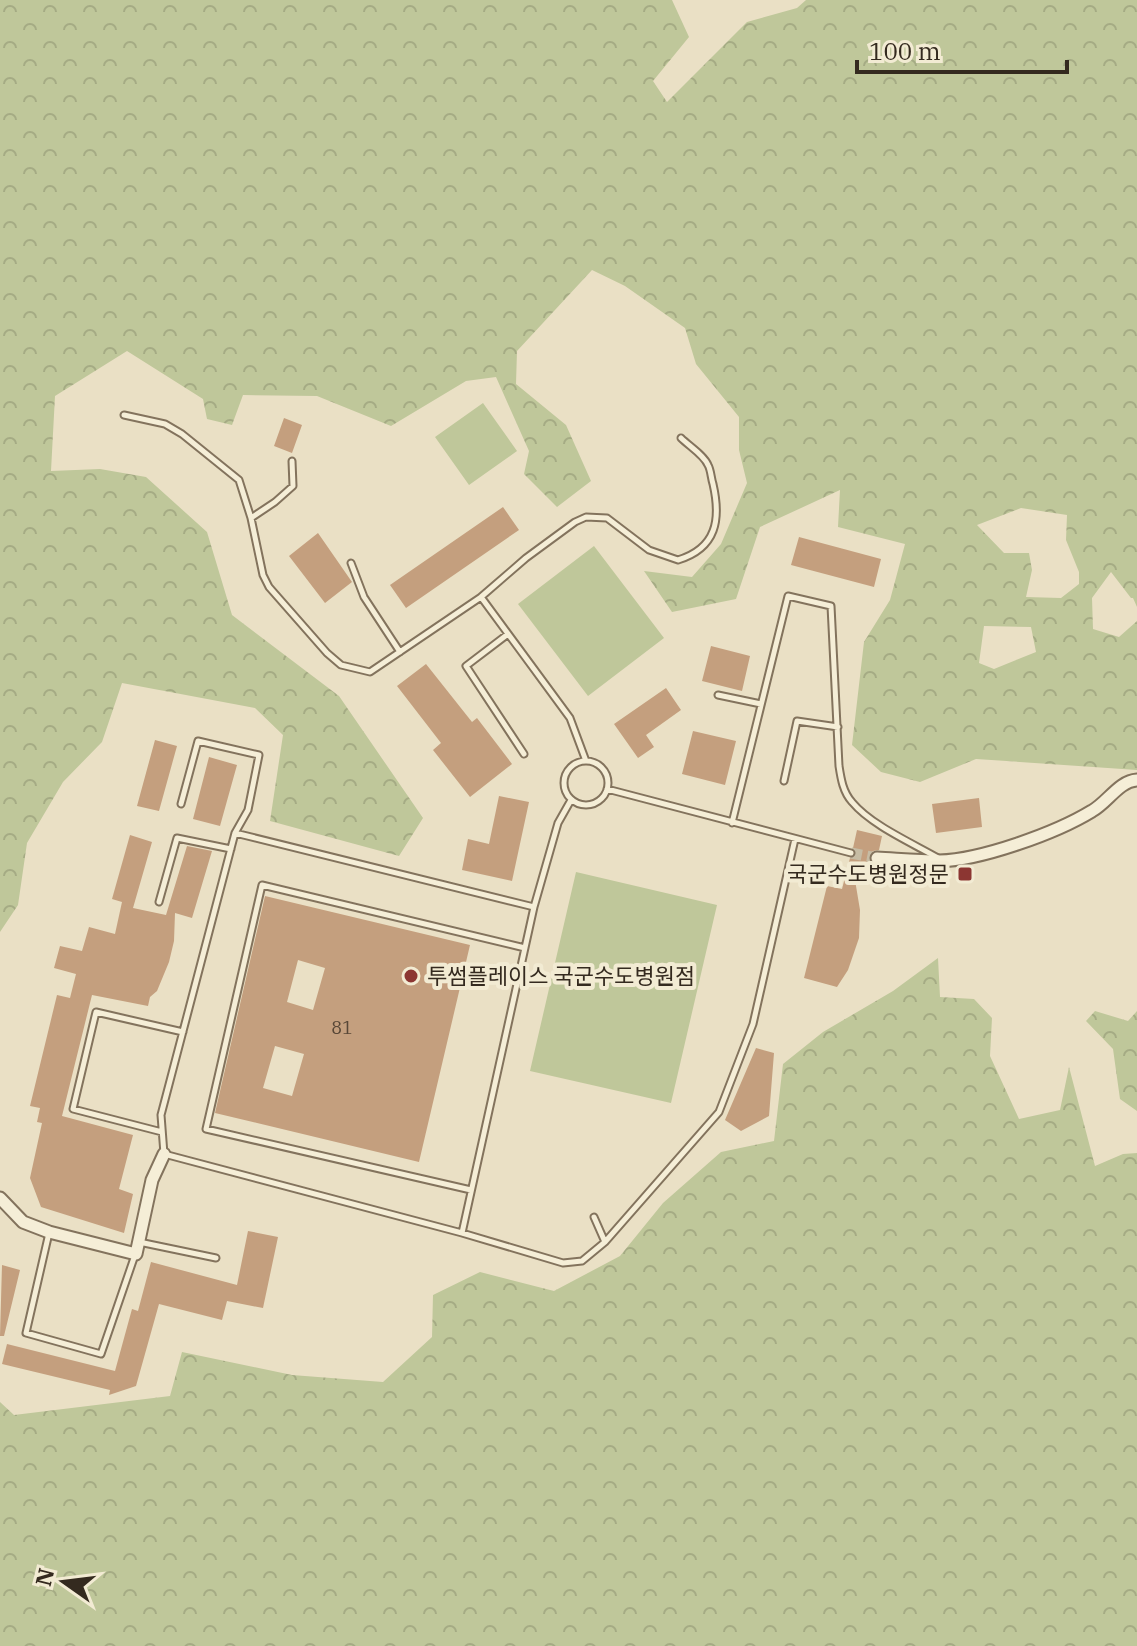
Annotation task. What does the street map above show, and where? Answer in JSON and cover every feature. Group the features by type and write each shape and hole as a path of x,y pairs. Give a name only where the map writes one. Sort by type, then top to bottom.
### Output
{"street":[{"path":"877,858 942,861 992,851 1043,834 1092,811 1132,781"},
{"path":"0,1198 23,1222 49,1232 137,1248 152,1180 164,1154"}],"lane":[{"path":"124,415 165,424 239,480 263,575 269,587 341,665 370,672 481,597 526,558 586,517 607,518 664,557 678,560 694,552 710,538 717,525 717,502 708,463 681,438"},
{"path":"251,518 293,486 292,461"},
{"path":"351,563 364,597 400,652"},
{"path":"732,823 788,596 831,606 839,766 843,788 852,802 887,828 942,861"},
{"path":"481,597 570,718 586,761"},
{"path":"508,634 466,666 524,754"},
{"path":"718,695 761,704"},
{"path":"784,781 797,721 838,727"},
{"path":"181,804 198,741 259,755 248,810 235,833 161,1115 164,1154 563,1263 582,1261 605,1242 719,1112 753,1024 795,839"},
{"path":"586,761 602,768 607,777 607,789 604,796 593,804 578,804 571,800 564,786 566,773 571,767 586,761"},
{"path":"1132,781 1137,772"},
{"path":"607,789 851,853"},
{"path":"462,1233 534,907 558,823 571,800"},
{"path":"235,833 534,907"},
{"path":"159,902 177,838 231,849"},
{"path":"471,1190 206,1129 262,885 525,948"},
{"path":"162,1132 73,1109 96,1012 183,1032"},
{"path":"594,1217 605,1242"},
{"path":"49,1232 26,1333 101,1354 137,1248 216,1258"}],"green space":[{"path":"0,0 672,0 689,37 653,81 667,102 747,22 797,8 806,0 1137,0 1137,607 1111,572 1092,598 1093,629 1119,637 1137,621 1137,770 976,759 920,782 881,772 852,745 864,642 890,600 905,544 838,527 840,490 760,527 736,599 672,612 644,571 692,577 721,544 747,483 739,450 739,417 696,364 685,328 625,286 592,270 517,351 516,384 566,425 591,481 557,507 524,474 529,451 496,377 466,381 391,426 317,396 243,395 232,425 207,419 203,399 127,351 55,396 51,471 100,469 146,477 207,532 232,615 339,696 423,818 399,856 270,821 283,735 255,708 122,683 102,742 63,782 27,843 18,905 0,932","holes":["1021,508 1067,515 1066,540 1079,572 1079,584 1061,598 1026,597 1032,570 1029,553 1004,553 977,525","984,626 1031,627 1036,652 994,669 979,663"]},
{"path":"483,403 517,451 469,485 435,437"},
{"path":"594,546 664,638 588,696 518,604"},
{"path":"576,872 717,905 671,1103 530,1071"},
{"path":"938,958 940,997 974,999 992,1018 990,1056 1019,1119 1060,1110 1069,1067 1095,1166 1123,1154 1137,1153 1137,1646 0,1646 0,1402 14,1415 170,1396 182,1352 292,1375 383,1382 432,1337 433,1295 480,1272 554,1291 620,1256 663,1203 721,1152 774,1141 783,1064 823,1032 893,991"},
{"path":"1095,1011 1128,1021 1137,1011 1137,1111 1120,1099 1113,1049 1086,1021"}],"building":[{"path":"284,418 302,425 292,453 274,446"},
{"path":"503,507 519,530 406,608 390,585"},
{"path":"318,533 352,582 325,603 289,556"},
{"path":"799,537 881,559 874,587 791,565"},
{"path":"711,646 750,656 742,691 702,681"},
{"path":"426,664 472,722 477,718 512,764 470,797 433,750 441,743 397,686"},
{"path":"666,688 681,710 646,735 654,747 638,758 614,724"},
{"path":"693,731 736,741 725,785 682,774"},
{"path":"155,740 177,746 159,811 137,806"},
{"path":"209,757 237,765 220,826 193,819"},
{"path":"499,796 529,802 512,881 462,870 468,839 489,844"},
{"path":"979,798 982,827 936,833 932,804"},
{"path":"857,830 882,836 879,850 873,851 869,857 874,866 870,884 855,880 860,910 859,938 848,970 837,987 804,978 827,886 842,889 850,858 856,854 853,848"},
{"path":"130,835 152,842 133,908 166,915 187,846 212,851 192,918 175,913 174,941 169,962 148,1006 92,995 62,1116 133,1135 119,1189 133,1194 124,1233 41,1207 30,1178 42,1123 37,1122 40,1108 30,1106 57,995 70,998 76,974 54,968 60,946 82,951 89,927 115,934 122,902 112,899"},
{"path":"265,896 470,945 419,1162 215,1113","holes":["298,960 325,968 313,1010 287,1002","275,1046 304,1054 292,1096 263,1088"]},
{"path":"756,1048 774,1053 769,1116 741,1131 725,1120"},
{"path":"248,1231 278,1237 263,1308 227,1301 222,1320 159,1304 136,1386 109,1395 110,1390 2,1364 7,1344 115,1371 132,1309 138,1311 151,1262 237,1285"},
{"path":"2,1265 20,1270 4,1336 0,1336"}],"tunnel":[{"path":"851,853 877,858"}],"place":[{"name":"국군수도병원정문","path":"965,874"},
{"name":"투썸플레이스 국군수도병원점","path":"411,976"}]}
